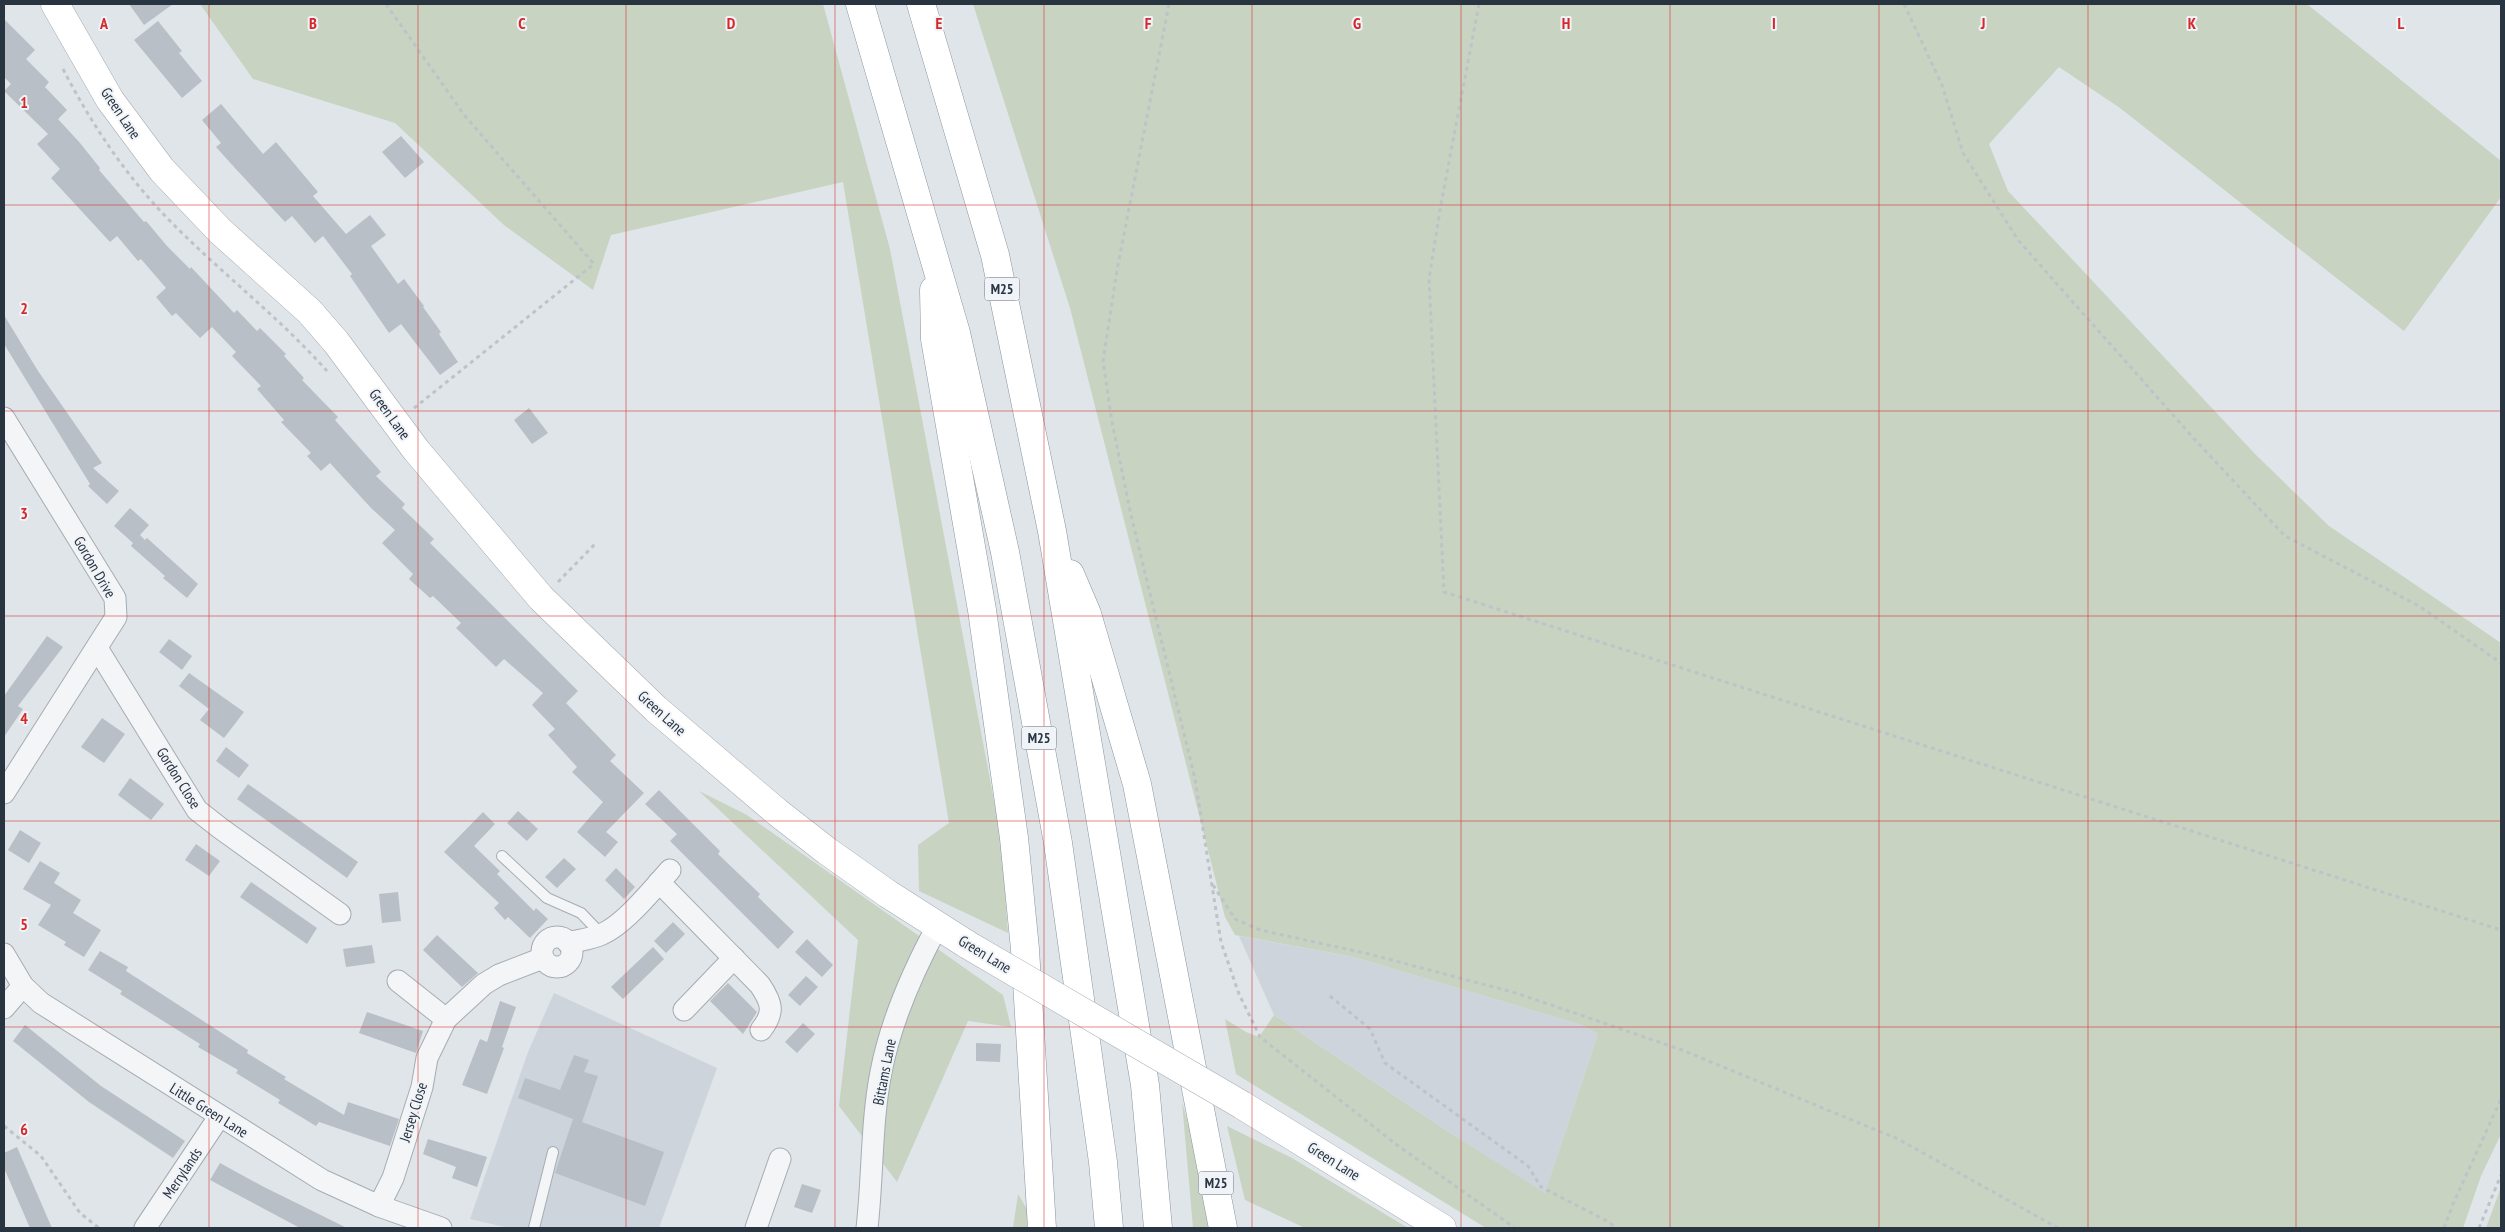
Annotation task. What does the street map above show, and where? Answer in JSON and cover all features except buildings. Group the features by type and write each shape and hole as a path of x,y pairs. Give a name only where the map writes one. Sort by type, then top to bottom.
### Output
{"main road":[{"name":"Green Lane","path":"55,4 110,100 162,170 190,201 284,288 330,336 416,450 533,593 656,709 777,812 827,851 938,925 1242,1105 1442,1228"},
{"name":"M25","path":"860,4 956,333 1005,552 1058,843 1103,1162 1109,1228"},
{"name":"M25","path":"921,4 995,255 1052,531 1145,1085 1158,1228"},
{"name":"M25","path":"934,254 935,340 982,610 1014,838 1025,949 1042,1228"},
{"name":"M25","path":"1052,531 1088,614 1137,784 1223,1228"}],"street":[{"name":"Gordon Drive","path":"4,418 115,598 116,617 4,793"},
{"name":"Gordon Close","path":"97,648 197,810 340,913"},
{"name":"Jersey Close","path":"379,1206 396,1169 422,1087 427,1058 446,1019 484,984 499,975 543,958 544,944 549,939 563,938 568,943 602,935 612,929 664,876 734,958 760,985 770,1000 769,1020 761,1030"},
{"name":"Bittams Lane","path":"867,1228 881,1072 889,1041 912,978 938,925"},
{"name":"Little Green Lane","path":"4,954 23,986 41,1003 219,1117 322,1180 379,1206 441,1228"},
{"path":"684,1010 734,958"},
{"path":"398,981 446,1019"},
{"path":"4,1008 23,986"},
{"name":"Merrylands","path":"145,1228 219,1117"},
{"path":"756,1228 757,1195 780,1159"}],"lane":[{"path":"502,856 547,898 581,913 602,935"},
{"path":"534,1228 553,1152"}],"path":[{"path":"386,4 465,116 594,264 411,411"},
{"path":"1169,4 1116,270 1103,361 1112,422 1131,515 1195,780 1221,942 1239,994 1260,1037 1397,1144 1515,1228"},
{"path":"1479,4 1441,204 1429,280 1444,592 2501,930"},
{"path":"1904,4 1942,85 1963,153 2018,240 2197,442 2285,536 2419,606 2501,663"},
{"path":"533,593 595,544"},
{"path":"1211,882 1236,918 1260,930 1369,954 1516,994 1682,1050 1898,1139 2058,1228"},
{"path":"1330,996 1370,1029 1384,1062 1528,1166 1541,1187 1609,1222 1616,1228"},
{"path":"2444,1228 2501,1098"},
{"path":"4,1126 41,1156 80,1213 99,1228"},
{"path":"2478,1228 2501,1175"}],"shaded area":[{"path":"1239,936 1354,957 1582,1025 1598,1034 1545,1194 1274,1015"},
{"path":"554,993 717,1068 659,1228 509,1228 470,1219 528,1052"}],"green space":[{"path":"200,4 823,4 890,249 1001,838 1008,933 919,891 918,845 949,823 843,182 611,235 593,290 504,225 395,123 253,79"},
{"path":"973,4 2307,4 2501,161 2501,197 2404,331 2120,108 2059,67 1989,144 2008,191 2256,455 2329,526 2501,643 2501,1134 2481,1176 2463,1228 1486,1228 1236,1074 1225,1019 1246,1032 1259,1037 1274,1015 1447,1131 1545,1193 1598,1034 1582,1025 1354,957 1235,935 1225,917 1070,308"},
{"path":"699,791 747,815 1003,995 1011,1027 968,1021 897,1182 839,1106 858,940"},
{"path":"1182,1102 1202,1174 1209,1228 1193,1228"},
{"path":"1227,1126 1292,1158 1408,1228 1305,1228 1245,1200"},
{"path":"2501,1187 2501,1228 2486,1228"},
{"path":"1018,1194 1027,1209 1027,1228 1013,1228"}]}
